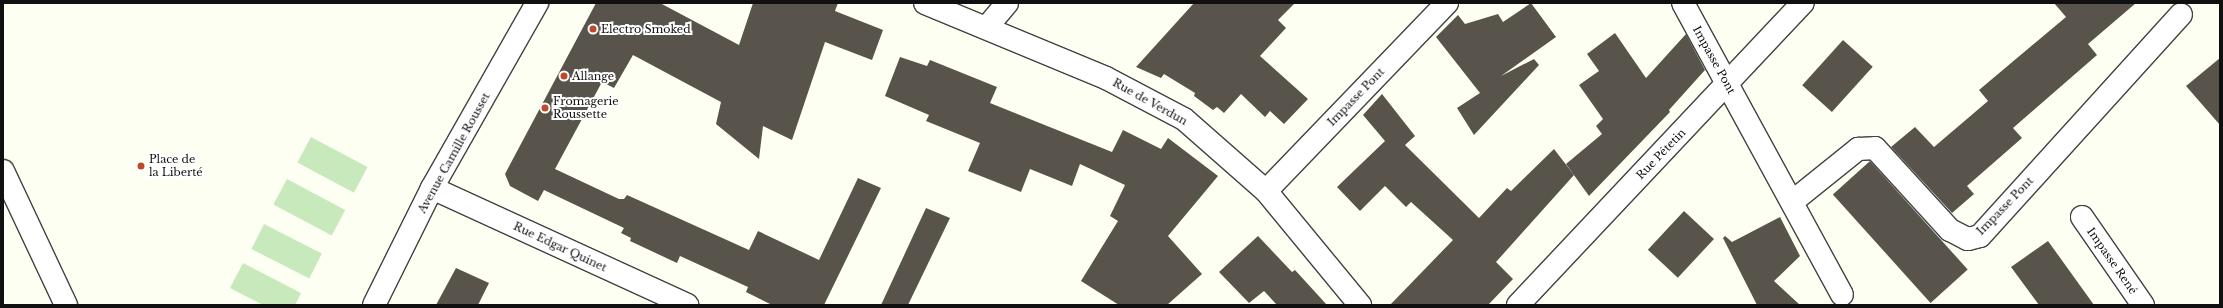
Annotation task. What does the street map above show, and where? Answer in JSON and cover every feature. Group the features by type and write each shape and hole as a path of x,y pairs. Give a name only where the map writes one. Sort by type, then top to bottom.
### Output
{"street":[{"name":"Avenue Camille Rousset","path":"374,305 432,188 537,3"},
{"name":"Rue de Verdun","path":"925,3 987,27 1106,78 1184,119 1266,191 1360,305"},
{"path":"987,27 1007,3"},
{"name":"Impasse Pont","path":"1266,191 1447,3"},
{"name":"Impasse Pont","path":"1683,3 1842,295"},
{"name":"Rue Pétetin","path":"1518,305 1803,3"},
{"name":"Impasse Pont","path":"1792,202 1858,149 1875,148 1950,230 1968,239 1980,236 2181,14"},
{"path":"3,171 66,305"},
{"name":"Rue Edgar Quinet","path":"432,188 687,305"},
{"name":"Impasse René","path":"2082,217 2143,305"}],"green space":[{"path":"311,137 368,167 354,193 297,163"},
{"path":"287,179 345,210 332,236 273,205"},
{"path":"264,224 322,254 309,278 251,249"},
{"path":"243,263 301,293 295,305 263,305 230,288"}],"building":[{"path":"596,3 660,3 739,45 753,3 838,3 835,11 883,30 872,60 825,42 792,140 763,126 759,159 716,124 721,102 633,55 614,88 602,82 555,169 619,199 624,199 627,195 749,250 758,231 819,260 858,178 881,188 824,305 772,305 746,292 748,287 680,256 677,263 630,241 631,238 621,233 624,228 544,190 538,201 510,186 505,174"},
{"path":"1194,3 1295,3 1278,20 1286,28 1260,56 1308,99 1284,124 1270,111 1265,117 1241,94 1224,113 1217,107 1213,110 1194,96 1195,93 1164,74 1161,78 1136,67"},
{"path":"1531,3 1556,37 1501,76 1534,59 1539,65 1474,135 1457,108 1480,93 1436,37 1458,15 1465,24 1498,14 1503,22"},
{"path":"2054,3 2136,3 2088,44 2097,55 2013,128 2022,138 1967,186 1974,194 1952,213 1891,147 1915,127 1934,147 1988,101 1979,90 2066,17"},
{"path":"1615,33 1646,78 1686,34 1705,70 1669,110 1670,112 1589,196 1566,164 1602,134 1596,126 1603,119 1579,85 1599,71 1587,54"},
{"path":"1843,40 1873,67 1832,112 1802,85"},
{"path":"900,57 927,66 930,60 997,87 990,103 1112,152 1123,130 1161,149 1168,138 1218,176 1168,236 1202,274 1167,305 1119,305 1081,281 1118,221 1110,216 1125,185 1080,164 1072,186 1030,169 1021,192 968,171 980,143 926,121 929,115 885,96"},
{"path":"2220,58 2220,125 2186,86"},
{"path":"1382,94 1415,136 1405,145 1479,218 1507,188 1511,191 1554,149 1574,175 1496,262 1513,279 1488,305 1390,305 1453,240 1411,202 1406,207 1385,186 1360,211 1337,187 1385,141 1363,115"},
{"path":"1870,161 1968,269 1931,303 1833,194"},
{"path":"926,208 950,218 908,305 881,305"},
{"path":"1684,211 1714,239 1678,278 1648,250"},
{"path":"1780,217 1800,256 1774,281 1800,305 1757,305 1723,238 1725,236 1732,242"},
{"path":"1258,236 1292,272 1295,270 1327,305 1277,305 1264,291 1249,303 1219,272"},
{"path":"2048,241 2094,305 2039,305 2011,267"},
{"path":"456,268 489,283 478,305 436,305"}],"place":[{"name":"Electro Smoked","path":"593,29"},
{"name":"Allange","path":"564,76"},
{"name":"Fromagerie Roussette","path":"545,108"},
{"name":"Place de la Liberté","path":"141,166"}]}
